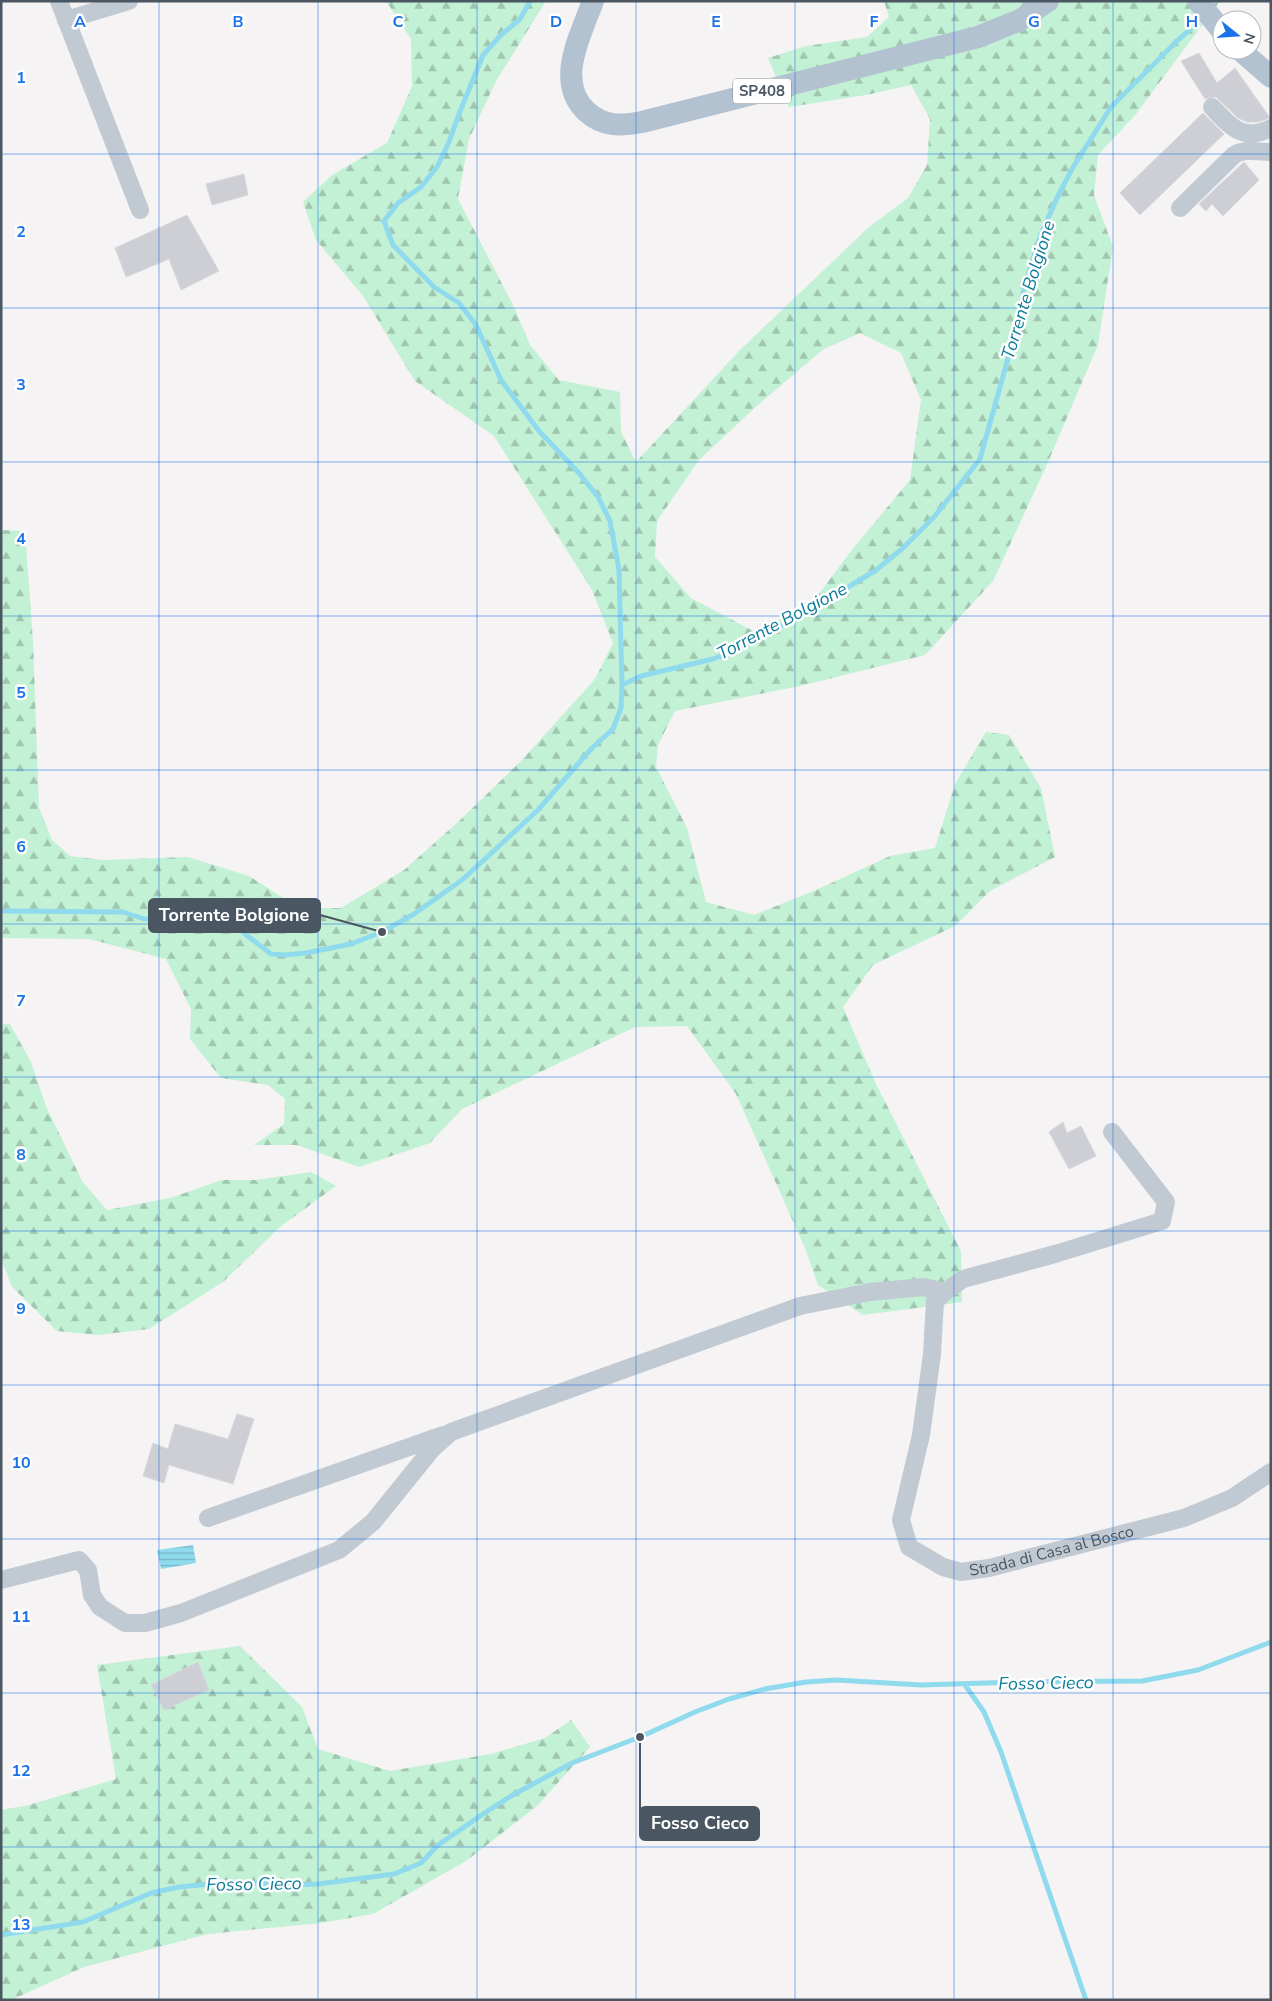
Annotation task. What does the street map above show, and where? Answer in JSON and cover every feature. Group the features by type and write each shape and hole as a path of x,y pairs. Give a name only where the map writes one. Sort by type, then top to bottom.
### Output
{"main road":[{"name":"SP408","path":"594,1 573,58 572,83 576,98 586,110 602,122 618,125 648,121 971,39 1013,24 1048,1"},
{"path":"1198,1 1212,18"},
{"path":"1252,60 1271,77"}],"street":[{"path":"59,1 140,210"},
{"path":"66,20 129,1"},
{"path":"1212,107 1233,129 1255,133 1271,128"},
{"path":"1180,208 1240,151 1271,152"},
{"path":"208,1518 800,1306 870,1292 924,1287 945,1292 963,1279 1055,1254 1162,1221 1166,1202 1112,1132"},
{"name":"Strada di Casa al Bosco","path":"945,1292 935,1301 932,1354 921,1435 902,1520 909,1548 926,1558 943,1567 961,1572 989,1568 1184,1518 1232,1498 1271,1472"},
{"path":"1,1580 79,1560 88,1570 92,1595 100,1607 126,1623 145,1623 181,1613 339,1550 373,1522 432,1449 451,1432"}],"green space":[{"path":"386,1 546,1 496,81 469,139 458,199 514,307 530,345 559,380 620,392 621,432 636,462 740,350 869,227 908,198 927,165 930,119 911,85 866,95 789,107 768,58 806,46 867,37 889,17 884,1 995,1 998,3 1002,1 1220,1 1136,114 1098,155 1094,195 1113,247 1098,345 1045,469 993,581 925,655 800,686 675,711 658,745 656,767 687,828 706,902 754,915 816,890 890,856 935,848 955,784 986,732 1009,735 1041,788 1055,857 990,891 955,926 873,965 843,1007 876,1084 961,1251 962,1302 863,1315 818,1285 805,1248 736,1094 687,1026 635,1027 462,1109 430,1143 359,1167 297,1145 254,1145 284,1124 285,1099 268,1085 221,1078 190,1039 191,1009 166,959 89,939 1,938 1,530 25,531 33,641 39,808 52,840 70,856 103,860 188,857 249,876 299,908 341,908 404,870 457,823 521,761 595,679 613,643 592,590 494,436 415,381 363,296 316,240 303,202 332,175 387,143 412,86 411,39","holes":["860,333 901,353 921,400 910,480 851,551 810,606 753,631 691,598 655,557 657,521 699,460 761,402 824,349"]},
{"path":"1,1024 10,1024 31,1062 46,1106 82,1181 107,1210 170,1198 222,1180 256,1180 311,1172 336,1186 280,1227 223,1282 149,1329 98,1335 57,1331 12,1287 1,1259"},
{"path":"240,1646 302,1707 318,1749 390,1771 491,1754 545,1738 571,1720 590,1747 537,1806 466,1861 373,1914 321,1923 208,1934 84,1967 11,2000 1,2000 1,1810 29,1805 116,1779 97,1665"}],"water":[{"path":"193,1545 196,1563 161,1569 157,1550"}],"building":[{"path":"1199,53 1217,83 1235,68 1270,118 1258,122 1247,122 1238,118 1216,97 1205,99 1181,61"},
{"path":"1203,113 1224,134 1140,215 1120,193"},
{"path":"1244,162 1259,180 1223,216 1212,204 1206,211 1199,204"},
{"path":"244,174 248,195 212,205 206,184"},
{"path":"187,215 219,271 181,290 169,259 126,277 115,248"},
{"path":"1063,1122 1067,1133 1081,1126 1096,1156 1069,1169 1049,1132"},
{"path":"237,1414 254,1419 233,1484 169,1465 164,1483 143,1476 153,1443 168,1449 175,1424 228,1439"},
{"path":"198,1662 209,1690 164,1710 151,1685"}],"waterway":[{"path":"1,911 123,912 144,919 171,918 203,907 226,912 245,934 271,954 306,953 351,944 382,932 414,914 462,880 538,810 592,748 613,729 621,708 622,685 619,570 610,521 598,497 579,473 539,431 501,380 476,325 459,303 434,287 393,245 384,221 398,203 421,187 437,167 449,142 483,55 500,36 520,19 530,1"},
{"name":"Torrente Bolgione","path":"622,685 641,676 713,659 738,649 803,614 875,571 903,548 934,517 980,459 1020,315 1024,288 1041,234 1072,169 1111,107 1195,25 1202,15"},
{"name":"Fosso Cieco","path":"1,1935 83,1922 151,1893 179,1887 232,1882 296,1885 318,1884 394,1874 421,1863 438,1845 483,1814 511,1796 572,1763 640,1737 695,1712 729,1699 765,1689 806,1682 836,1680 921,1685 1142,1681 1198,1670 1271,1642"},
{"path":"965,1685 984,1712 1001,1752 1086,2000"}],"place":[{"name":"Torrente Bolgione","path":"382,932"},
{"name":"Fosso Cieco","path":"640,1737"}]}
